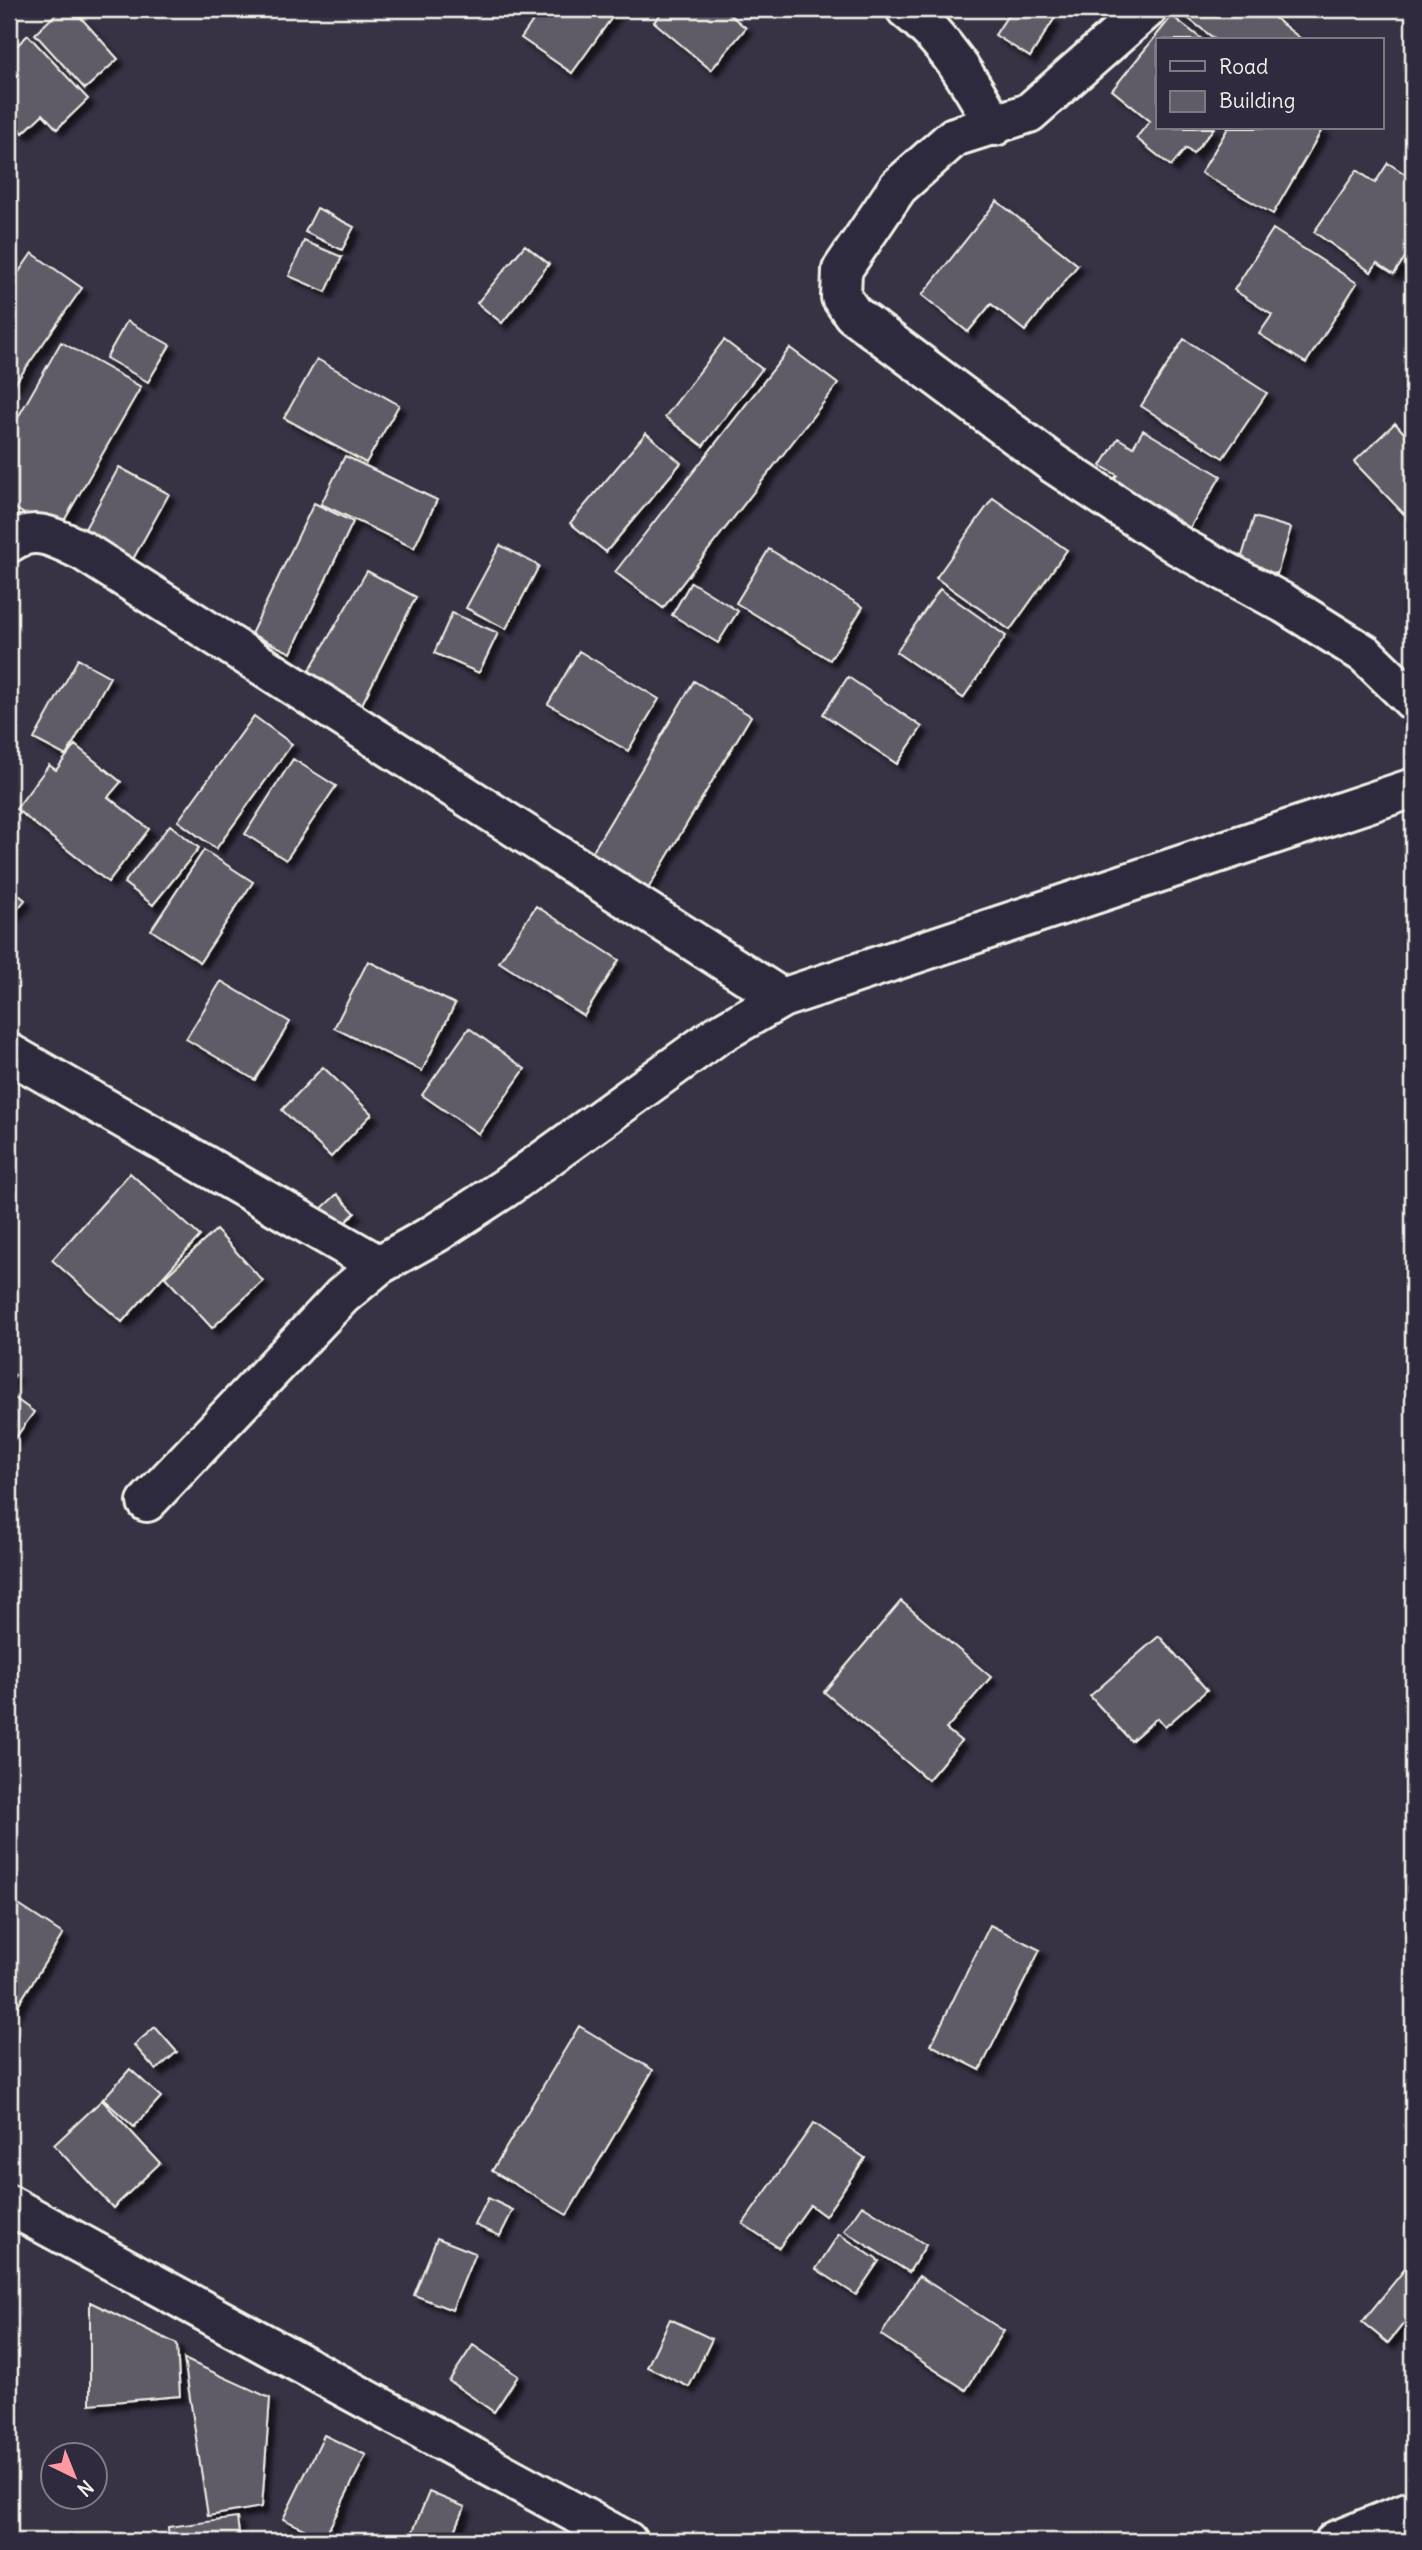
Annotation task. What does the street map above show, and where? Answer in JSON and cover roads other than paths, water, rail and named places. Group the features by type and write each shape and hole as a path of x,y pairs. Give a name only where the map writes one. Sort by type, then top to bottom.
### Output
{"main road":[{"path":"906,9 927,25 976,93 995,126"},
{"path":"1147,9 1029,113 954,137 898,187 842,270 841,297 853,314 1054,464 1178,546 1285,604 1365,654 1413,701"},
{"path":"9,543 19,535 46,534 83,551 782,998"},
{"path":"147,1502 342,1296 379,1265 436,1233 505,1188 716,1036 782,998 1413,788"},
{"path":"9,1053 379,1265"},
{"path":"9,2205 627,2541"},
{"path":"1335,2541 1413,2510"}]}
